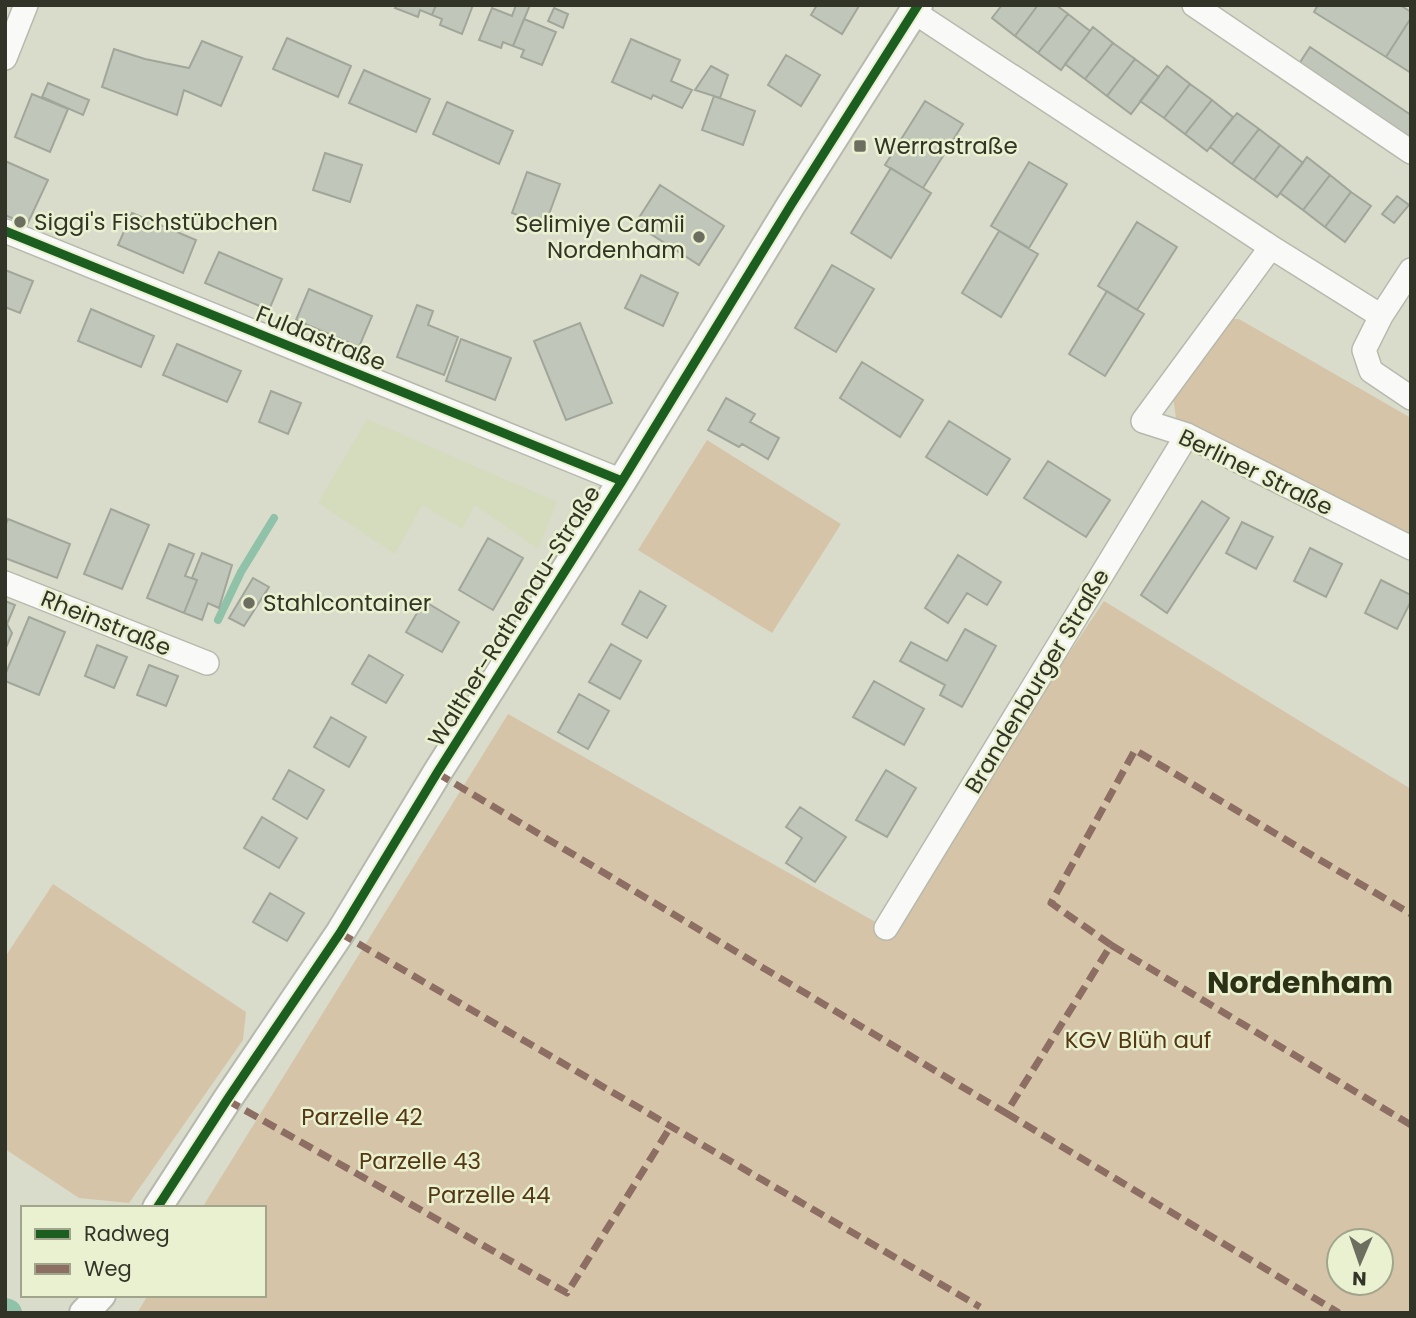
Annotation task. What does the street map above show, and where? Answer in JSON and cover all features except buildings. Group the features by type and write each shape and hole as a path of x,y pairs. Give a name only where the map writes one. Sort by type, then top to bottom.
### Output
{"street":[{"path":"5,58 26,5"},
{"path":"1194,5 1411,152"},
{"path":"916,9 1271,247 1381,316"},
{"name":"Walther-Rathenau-Straße","path":"158,1206 340,933 784,216 916,9"},
{"name":"Fuldastraße","path":"5,231 622,481"},
{"name":"Berliner Straße","path":"1271,247 1143,421 1187,435 1411,548"},
{"path":"1411,270 1381,316 1364,350 1371,371 1411,398"},
{"name":"Brandenburger Straße","path":"886,928 1187,435"},
{"name":"Rheinstraße","path":"5,583 207,663"},
{"path":"84,1313 99,1297"}],"shaded area":[{"path":"367,419 557,502 538,549 475,505 462,529 422,505 395,554 318,503"}],"green space":[{"path":"1225,319 1239,319 1411,418 1411,536 1214,440 1176,418 1173,397"},
{"path":"707,440 841,524 772,633 638,550"},
{"name":"KGV Blüh auf","path":"1104,601 1411,789 1411,1313 137,1313 147,1297 266,1297 266,1206 203,1206 508,714 886,928"},
{"path":"53,884 246,1012 243,1040 129,1203 79,1198 5,1149 5,957"}],"waterway":[{"path":"218,620 241,572 274,518"}],"marked path":[{"path":"437,773 1006,1113 1111,945 1051,903 1135,750 1411,914"},
{"path":"340,933 980,1307"},
{"path":"1111,945 1411,1125"},
{"path":"227,1100 567,1293 671,1126"},
{"path":"1006,1113 1339,1313"}],"cycle path":[{"path":"158,1206 340,933 437,773 918,5"},
{"path":"5,231 622,481"}],"place":[{"name":"Werrastraße","path":"860,146"},
{"name":"Siggi's Fischstübchen","path":"20,222"},
{"name":"Selimiye Camii Nordenham","path":"699,237"},
{"name":"Stahlcontainer","path":"249,603"}],"district":[{"name":"Nordenham","path":"1300,982"}],"park label":[{"name":"Parzelle 42","path":"362,1117"},
{"name":"Parzelle 43","path":"420,1161"},
{"name":"Parzelle 44","path":"489,1195"}]}
